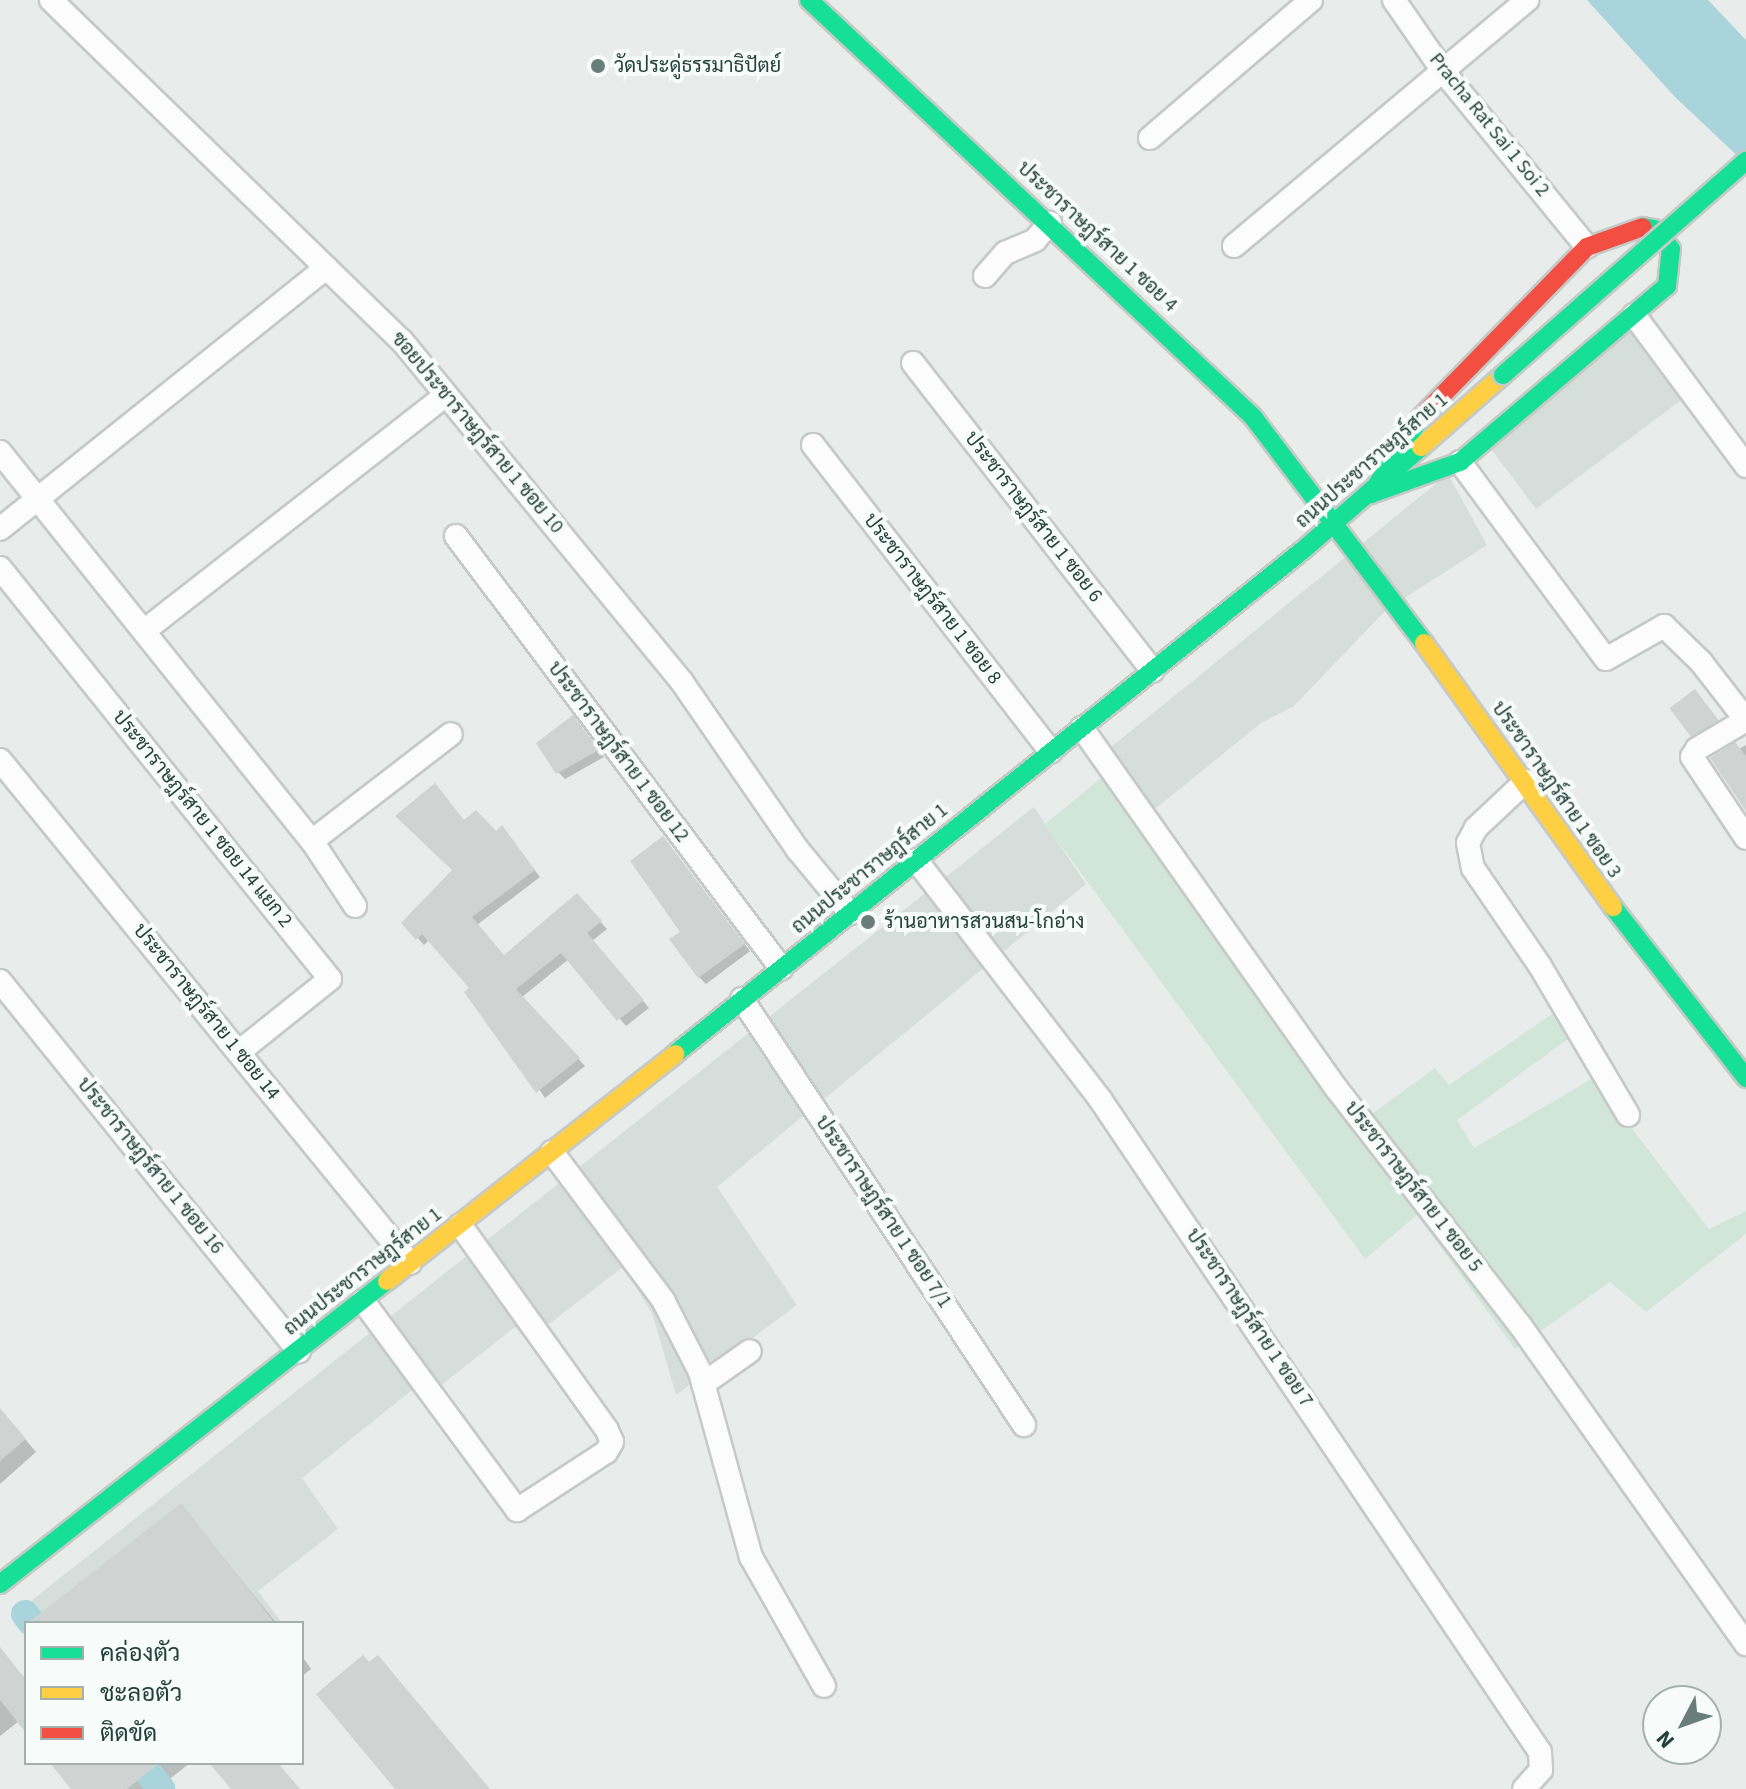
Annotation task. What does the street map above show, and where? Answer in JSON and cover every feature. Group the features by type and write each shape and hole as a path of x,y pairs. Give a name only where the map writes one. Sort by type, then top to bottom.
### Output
{"main road":[{"name":"ประชาราษฎร์สาย 1 ซอย 4","path":"809,0 1050,223 1253,417 1334,525"},
{"name":"ถนนประชาราษฎร์สาย 1","path":"0,1584 552,1152 1334,525 1746,161"},
{"path":"1643,227 1654,229 1671,249 1667,286 1460,462 1371,494 1414,424 1587,247 1643,227"},
{"name":"ประชาราษฎร์สาย 1 ซอย 3","path":"1334,525 1526,781 1645,953 1746,1078"}],"street":[{"name":"ซอยประชาราษฎร์สาย 1 ซอย 10","path":"51,0 402,341 682,682 798,850 850,913"},
{"path":"1150,138 1311,0"},
{"name":"Pracha Rat Sai 1 Soi 2","path":"1394,0 1443,71 1587,247"},
{"path":"1234,246 1527,0"},
{"path":"985,276 1005,253 1035,240 1050,223"},
{"path":"0,529 326,268"},
{"path":"1634,315 1746,466"},
{"name":"ประชาราษฎร์สาย 1 ซอย 6","path":"913,363 1153,671"},
{"path":"144,631 446,395"},
{"name":"ประชาราษฎร์สาย 1 ซอย 8","path":"813,445 1051,752"},
{"path":"0,452 312,841 355,906"},
{"path":"1460,462 1606,659 1664,626 1701,662 1746,720 1697,749 1692,757 1746,838"},
{"name":"ประชาราษฎร์สาย 1 ซอย 12","path":"456,536 781,968"},
{"name":"ประชาราษฎร์สาย 1 ซอย 14 แยก 2","path":"0,568 330,979 239,1052"},
{"name":"ประชาราษฎร์สาย 1 ซอย 5","path":"1082,728 1336,1088 1520,1325 1746,1644"},
{"path":"312,841 451,734"},
{"name":"ประชาราษฎร์สาย 1 ซอย 14","path":"0,760 410,1263"},
{"path":"1526,781 1476,828 1468,843 1473,868 1540,966 1628,1115"},
{"name":"ประชาราษฎร์สาย 1 ซอย 7","path":"916,860 1100,1099 1540,1752 1541,1770 1524,1789"},
{"name":"ประชาราษฎร์สาย 1 ซอย 16","path":"0,981 299,1351"},
{"name":"ประชาราษฎร์สาย 1 ซอย 7/1","path":"742,999 1024,1425"},
{"path":"552,1152 663,1300 703,1384 751,1557 824,1686"},
{"path":"363,1301 517,1510 606,1452 612,1442 607,1430 460,1225"},
{"path":"703,1384 750,1351"}],"shaded area":[{"path":"1634,322 1688,395 1536,509 1492,450"},
{"path":"1448,474 1487,545 1386,610 1294,706 1261,723 1155,809 1110,748"},
{"path":"1034,807 1086,884 717,1187 797,1305 676,1395 652,1313 623,1267 527,1341 515,1327 425,1398 416,1387 302,1478 338,1529 258,1591 280,1621 38,1621 26,1605"}],"green space":[{"path":"1121,762 1369,1116 1435,1068 1449,1085 1552,1014 1568,1039 1457,1120 1474,1148 1593,1078 1709,1229 1746,1211 1746,1234 1646,1312 1610,1282 1515,1349 1417,1215 1365,1259 1045,824"}],"water":[{"path":"1587,0 1708,0 1746,40 1746,164 1674,96"}],"building":[{"path":"1695,689 1718,720 1693,739 1669,708"},
{"path":"573,715 599,750 556,774 536,743"},
{"path":"1735,742 1746,756 1746,811 1710,758"},
{"path":"435,783 464,820 476,810 496,831 502,825 535,870 472,917 504,955 577,893 602,921 587,933 644,1000 617,1021 561,953 516,989 580,1058 536,1093 464,992 469,988 422,934 416,940 401,923 452,870 395,816"},
{"path":"663,836 745,944 698,978 669,939 680,932 630,861"},
{"path":"0,1408 26,1439 0,1461"},
{"path":"181,1503 273,1621 31,1621"},
{"path":"0,1647 24,1677 24,1730 0,1700"},
{"path":"363,1655 369,1662 378,1655 490,1789 395,1789 316,1694"},
{"path":"52,1765 157,1765 127,1789 71,1789"},
{"path":"211,1765 280,1765 300,1789 231,1789"}],"waterway":[{"path":"25,1614 30,1621"},
{"path":"143,1765 161,1789"}],"traffic: fast":[{"path":"809,0 1253,417 1424,643"},
{"path":"1503,375 1746,161"},
{"path":"1421,417 1371,494 1460,462 1667,286 1671,249 1654,229 1643,227"},
{"path":"675,1054 1303,550 1421,447"},
{"path":"1613,907 1746,1078"},
{"path":"0,1584 387,1281"}],"traffic: slow":[{"path":"1421,447 1503,375"},
{"path":"1424,643 1613,907"},
{"path":"387,1281 675,1054"}],"traffic: jam":[{"path":"1421,417 1587,247 1643,227"}],"place":[{"name":"วัดประดู่ธรรมาธิปัตย์","path":"598,66"},
{"name":"ร้านอาหารสวนสน-โกอ่าง","path":"868,922"}]}
